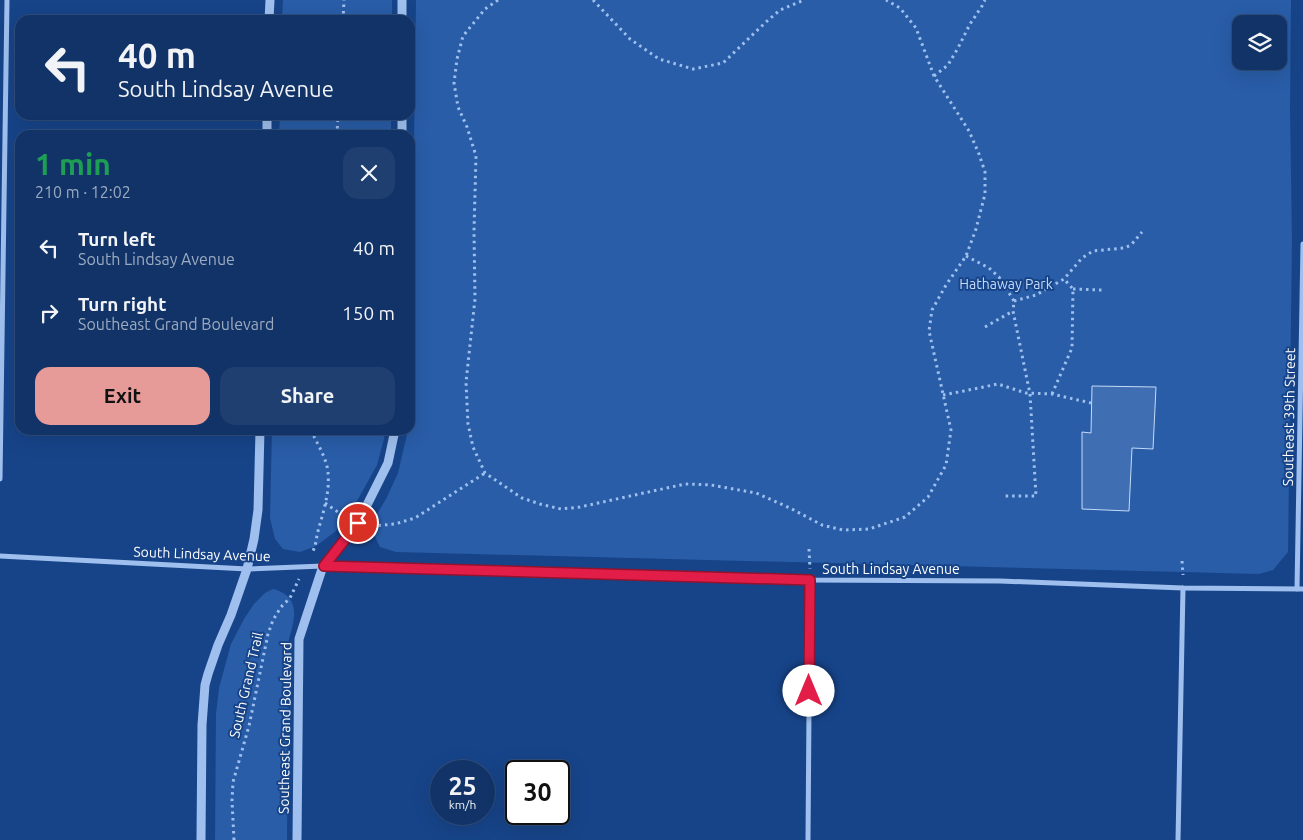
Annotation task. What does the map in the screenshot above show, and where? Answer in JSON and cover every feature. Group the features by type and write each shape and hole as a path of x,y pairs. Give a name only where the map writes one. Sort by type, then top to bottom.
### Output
{"street":[{"path":"0,480 7,0"},
{"path":"269,15 270,0"},
{"path":"402,0 402,15"},
{"name":"Southeast 39th Street","path":"1300,589 1303,244"},
{"path":"201,840 202,725 205,685 213,659 231,616 254,539 258,510 260,435"},
{"name":"Southeast Grand Boulevard","path":"297,840 299,639 324,566 358,523 388,463 394,435"},
{"name":"South Lindsay Avenue","path":"0,556 246,569 324,566 810,580 1000,581 1182,588 1300,589"},
{"path":"808,840 810,580"},
{"path":"1178,840 1182,588"}],"path":[{"path":"343,15 344,0"},
{"path":"498,0 485,9 463,36 457,59 454,83 458,107 467,127 476,156 474,299 466,382 468,424 473,447 485,472 522,498 562,509 580,507 685,484 712,485 756,493 822,525 843,530 869,529 905,517 928,497 946,465 951,430 929,331 932,310 966,256 976,229 985,194 986,172 969,131 934,76 916,28 900,8 886,0"},
{"path":"593,0 630,39 659,60 693,69 723,64 780,10 804,0"},
{"path":"934,76 948,65 984,0"},
{"path":"1014,301 1036,295 1064,280 1082,258 1093,251 1124,248 1131,245 1142,232"},
{"path":"966,256 989,268 999,277 1014,301 1012,311 1030,394 1036,496 1003,496"},
{"path":"1064,280 1073,289 1102,290"},
{"path":"1052,394 1072,348 1073,289"},
{"path":"985,327 1012,311"},
{"path":"943,395 998,384 1026,394 1052,394 1091,403"},
{"name":"South Grand Trail","path":"234,840 233,782 249,726 268,634 273,620 281,607 290,598 316,546 328,489 328,474 325,460 313,435"},
{"path":"325,503 347,519 358,523 370,526 396,524 415,518 485,472"},
{"path":"809,548 810,580"}],"green space":[{"path":"283,0 392,0 392,15 282,15"},
{"name":"Hathaway Park","path":"416,0 1291,0 1292,240 1288,552 1273,570 1259,574 396,552 380,547 370,526 386,499 398,473 407,435 415,435 414,130"},
{"path":"280,120 391,120 391,130 279,130"},
{"path":"272,435 384,435 377,465 347,519 336,531 316,546 300,552 283,549 275,539 270,518"},
{"path":"273,589 289,598 293,604 294,611 288,643 287,840 215,840 216,714 219,688 231,644 244,619 254,604 265,593"}],"building":[{"path":"1092,386 1156,387 1153,449 1132,448 1129,511 1082,509 1082,432 1091,433"}],"route":[{"path":"358,523 324,566 810,580 809,691"}]}
